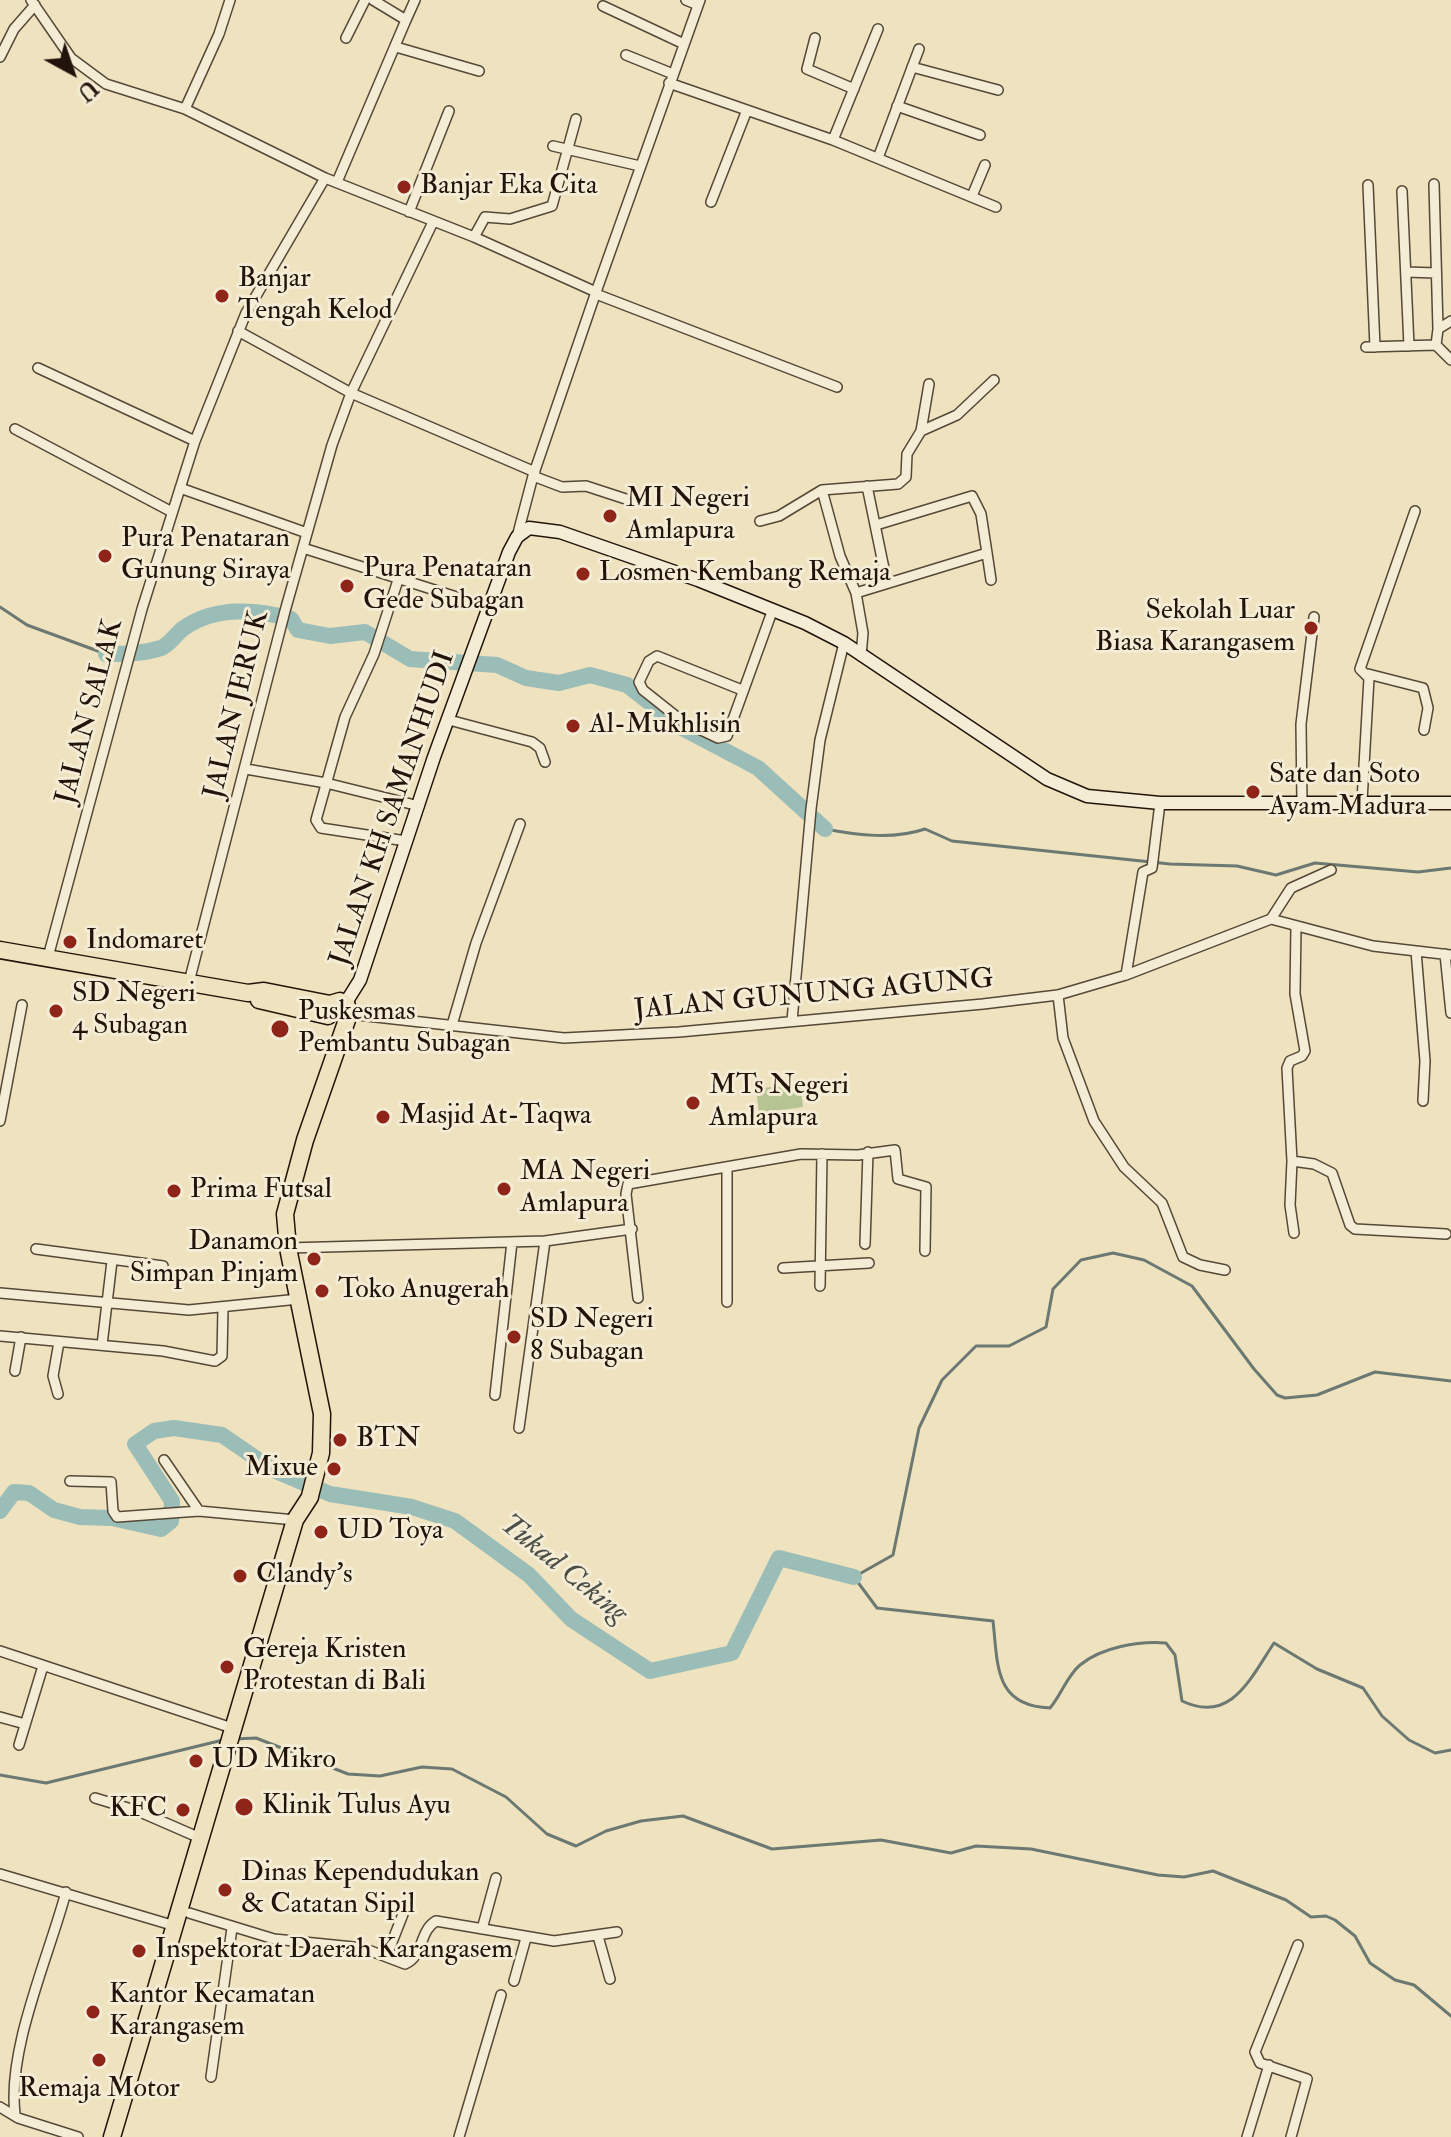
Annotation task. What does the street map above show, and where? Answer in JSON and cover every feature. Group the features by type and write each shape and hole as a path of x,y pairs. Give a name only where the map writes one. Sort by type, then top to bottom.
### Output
{"highway":[{"path":"0,950 189,982 248,993 262,1002 338,1013 319,1082 321,1091 287,1200 288,1248 322,1414 323,1440 310,1496"},
{"path":"112,2137 163,1980 189,1913 235,1730 295,1520 310,1497 235,1730"},
{"path":"123,2137 175,1926 200,1838 230,1756"}],"main road":[{"path":"517,537 529,528 550,529 773,609 844,643 1059,786 1087,796 1160,803 1451,803"},
{"name":"JALAN KH SAMANHUDI","path":"338,1013 360,980 406,841 517,537"}],"street":[{"path":"185,109 219,34 230,0"},
{"path":"346,38 365,0"},
{"path":"373,0 406,20"},
{"path":"337,182 415,0"},
{"path":"517,537 534,474 699,2 686,0"},
{"path":"0,57 14,29 33,3 71,58 91,76 185,109 325,178 474,237 596,293 837,387"},
{"path":"603,6 684,44"},
{"path":"833,140 878,29"},
{"path":"815,38 807,69 854,89"},
{"path":"396,47 479,71"},
{"path":"878,158 919,49"},
{"path":"626,55 747,110 833,140 996,207"},
{"path":"912,67 998,90"},
{"path":"897,106 980,135"},
{"path":"711,202 747,110"},
{"path":"409,212 449,111"},
{"path":"474,237 485,217 510,219 552,206 576,119"},
{"path":"553,146 640,166"},
{"path":"972,196 985,165"},
{"name":"JALAN SALAK","path":"48,957 61,896 195,441 238,331 325,178"},
{"path":"1434,184 1436,345"},
{"path":"1368,185 1370,347 1436,345 1451,360"},
{"path":"1402,191 1409,346"},
{"name":"JALAN JERUK","path":"189,982 280,628 351,393 433,222"},
{"path":"1406,272 1436,273"},
{"path":"1438,329 1451,321"},
{"path":"238,331 351,393 562,487 591,487 635,502"},
{"path":"38,368 195,441"},
{"path":"921,431 943,423 967,408 994,380"},
{"path":"760,521 779,516 822,490 893,486 902,481 907,474 910,447 921,431 929,384"},
{"path":"15,429 172,512"},
{"path":"867,486 887,583"},
{"path":"180,488 307,533"},
{"path":"822,490 840,556 856,593 863,624 861,656"},
{"path":"876,525 972,496 981,514 991,580"},
{"path":"1415,511 1360,669 1368,674 1423,688 1428,708 1424,730"},
{"path":"303,548 491,608"},
{"path":"856,593 987,553"},
{"path":"399,577 374,654 345,717 316,820 321,828 406,841"},
{"path":"742,690 657,656 649,661 639,682 643,690 682,721 718,738 730,731 773,609"},
{"path":"1302,803 1301,724 1314,617"},
{"path":"792,1021 809,821 820,740 844,643"},
{"path":"1362,801 1368,674"},
{"path":"449,720 532,742 540,748 545,762"},
{"path":"246,769 326,783 419,806"},
{"path":"1126,975 1143,872 1152,868 1160,803"},
{"path":"452,1025 476,943 520,824"},
{"path":"1331,870 1291,888 1271,919 1373,946 1448,954 1451,1013"},
{"name":"JALAN GUNUNG AGUNG","path":"338,1013 564,1038 792,1021 1058,995 1126,975 1271,919"},
{"path":"1294,1233 1290,1205 1292,1161 1287,1068 1290,1061 1302,1056 1305,1051 1295,994 1296,926"},
{"path":"1416,951 1425,1061 1423,1101"},
{"path":"1058,995 1067,1053 1105,1142 1124,1167 1162,1203 1183,1257 1200,1265 1225,1270"},
{"path":"0,1121 22,1005"},
{"path":"638,1298 626,1194 628,1184 801,1154 895,1150 900,1182 919,1183 926,1187 925,1251"},
{"path":"865,1244 868,1152"},
{"path":"820,1286 822,1154"},
{"path":"1292,1161 1314,1164 1332,1173 1352,1228 1446,1234"},
{"path":"727,1168 727,1302"},
{"path":"288,1248 545,1241 632,1229"},
{"path":"519,1428 545,1241"},
{"path":"495,1395 512,1242"},
{"path":"36,1249 163,1266"},
{"path":"102,1345 112,1261"},
{"path":"783,1268 869,1263"},
{"path":"0,1293 107,1304 223,1309 299,1299"},
{"path":"0,1336 163,1351 215,1361 222,1356 223,1309"},
{"path":"15,1371 21,1337"},
{"path":"58,1394 53,1376 59,1342"},
{"path":"164,1460 199,1511"},
{"path":"70,1481 108,1480 113,1485 113,1515 152,1517 199,1511 295,1520"},
{"path":"0,1651 235,1730"},
{"path":"19,1745 43,1666"},
{"path":"0,1717 25,1724"},
{"path":"95,1798 138,1811 200,1838"},
{"path":"0,1874 175,1926"},
{"path":"482,1929 496,1878"},
{"path":"15,2114 12,2089 23,2041 66,1892"},
{"path":"189,1913 274,1939 363,1948 387,1955 401,1964 410,1963 428,1926 436,1921 554,1941 617,1932"},
{"path":"387,1955 403,1914"},
{"path":"211,2077 232,1928"},
{"path":"598,1936 610,1979"},
{"path":"514,1981 526,1938"},
{"path":"1291,2137 1307,2079 1257,2060 1255,2052 1298,1945"},
{"path":"459,2137 501,1995"},
{"path":"1247,2137 1269,2065"},
{"path":"0,2107 18,2118 78,2137"}],"green space":[{"path":"800,1083 803,1107 759,1113 756,1089"}],"waterway":[{"path":"0,607 27,625 106,654"},
{"path":"106,654 140,653 161,648 196,621 223,613 250,612 291,619 298,630 330,636 365,632 410,659 497,665 526,678 559,683 590,675 627,685 682,728 758,768 825,829"},
{"path":"825,829 862,835 888,835 925,829 952,841 1170,864 1237,866 1276,875 1315,863 1418,872 1451,868"},
{"path":"1451,1381 1375,1372 1317,1395 1285,1398 1277,1395 1254,1369 1192,1286 1144,1260 1113,1253 1081,1260 1053,1289 1046,1327 1009,1346 976,1346 942,1380 919,1428 893,1555 854,1577 877,1608 993,1621 1002,1680 1018,1700 1032,1705 1050,1708 1075,1669 1099,1654 1132,1644 1166,1643 1175,1655 1182,1701 1199,1707 1214,1707 1237,1694 1274,1643 1317,1669 1363,1688 1382,1716 1409,1740 1435,1753 1451,1750"},
{"name":"Tukad Ceking","path":"0,1511 14,1492 29,1493 54,1510 161,1529 171,1521 172,1501 135,1444 154,1431 174,1428 222,1435 273,1470 330,1494 412,1507 455,1521 529,1575 571,1619 650,1671 732,1653 779,1558 854,1577"},
{"path":"235,1739 256,1738 348,1774 380,1776 422,1767 452,1769 506,1797 547,1834 576,1846 606,1831 641,1821 683,1816 772,1849 881,1840 951,1853 976,1846 1031,1849 1158,1875 1184,1877 1213,1871 1286,1900 1311,1917 1326,1916 1335,1920 1355,1936 1370,1963 1395,1980 1414,1985 1451,2016"},
{"path":"0,1775 46,1783 223,1740"}],"place":[{"name":"Banjar Eka Cita","path":"404,187"},
{"name":"Banjar Tengah Kelod","path":"222,296"},
{"name":"MI Negeri Amlapura","path":"610,516"},
{"name":"Pura Penataran Gunung Siraya","path":"105,556"},
{"name":"Losmen Kembang Remaja","path":"583,574"},
{"name":"Pura Penataran Gede Subagan","path":"347,586"},
{"name":"Sekolah Luar Biasa Karangasem","path":"1311,628"},
{"name":"Al-Mukhlisin","path":"573,726"},
{"name":"Sate dan Soto Ayam Madura","path":"1253,792"},
{"name":"Indomaret","path":"70,942"},
{"name":"SD Negeri 4 Subagan","path":"56,1011"},
{"name":"Puskesmas Pembantu Subagan","path":"280,1029"},
{"name":"MTs Negeri Amlapura","path":"693,1103"},
{"name":"Masjid At-Taqwa","path":"383,1117"},
{"name":"MA Negeri Amlapura","path":"504,1189"},
{"name":"Prima Futsal","path":"174,1191"},
{"name":"Danamon Simpan Pinjam","path":"314,1259"},
{"name":"Toko Anugerah","path":"322,1291"},
{"name":"SD Negeri 8 Subagan","path":"514,1337"},
{"name":"BTN","path":"340,1440"},
{"name":"Mixue","path":"334,1469"},
{"name":"UD Toya","path":"321,1532"},
{"name":"Clandy's","path":"240,1576"},
{"name":"Gereja Kristen Protestan di Bali","path":"227,1667"},
{"name":"UD Mikro","path":"196,1761"},
{"name":"Klinik Tulus Ayu","path":"244,1807"},
{"name":"KFC","path":"183,1810"},
{"name":"Dinas Kependudukan & Catatan Sipil","path":"225,1890"},
{"name":"Inspektorat Daerah Karangasem","path":"139,1951"},
{"name":"Kantor Kecamatan Karangasem","path":"93,2012"},
{"name":"Remaja Motor","path":"99,2060"}]}
